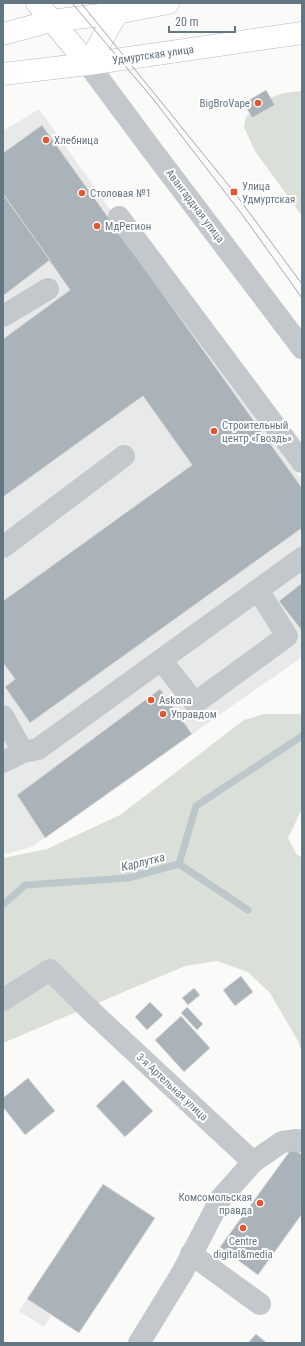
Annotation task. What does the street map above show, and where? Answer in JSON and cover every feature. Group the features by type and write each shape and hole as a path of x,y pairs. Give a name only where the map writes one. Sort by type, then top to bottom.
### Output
{"main road":[{"path":"37,3 88,64 113,8"},
{"path":"3,34 51,21 113,8 168,3"},
{"name":"Удмуртская улица","path":"3,74 88,64 302,33"}],"street":[{"name":"Авангардная улица","path":"88,64 302,348"},
{"path":"119,217 302,462"},
{"path":"3,316 48,289"},
{"path":"3,546 124,456"},
{"path":"3,762 23,752 38,748 302,558"},
{"path":"161,660 195,703 287,636 258,590"},
{"path":"3,716 23,752"},
{"name":"3-я Артельная улица","path":"3,1000 50,970 91,1011 253,1162"},
{"path":"139,1343 182,1273 221,1198 253,1162 282,1142 297,1140 302,1142"},
{"path":"191,1254 260,1304"}],"shaded area":[{"path":"302,91 302,216 255,151 244,127 246,117 270,98 284,93"},
{"path":"39,109 302,480 302,657 31,847 3,855 3,131"},
{"path":"264,714 302,714 302,809 288,838 297,855 302,857 302,1052 298,1041 270,993 248,972 217,961 185,966 3,1043 3,858 47,849 120,815 244,720"},
{"path":"27,1299 51,1316 44,1327 19,1311"}],"building":[{"path":"266,90 275,105 252,118 244,103"},
{"name":"Строительный центр «Гвоздь»","path":"42,125 302,488 302,528 30,723 5,687 15,679 3,663 3,601 192,465 143,396 3,497 3,339 70,290 3,194 3,153"},
{"path":"3,194 50,260 3,296"},
{"path":"302,583 302,631 279,601"},
{"path":"160,689 192,734 45,838 17,795"},
{"path":"241,976 253,992 235,1006 223,990"},
{"path":"194,988 200,995 188,1005 182,998"},
{"path":"150,1002 163,1015 147,1030 135,1017"},
{"path":"187,1007 203,1024 197,1030 181,1013"},
{"path":"181,1016 210,1048 184,1072 155,1040"},
{"path":"28,1078 55,1111 25,1135 3,1107 3,1098"},
{"path":"123,1080 153,1111 125,1137 96,1106"},
{"path":"292,1148 302,1155 302,1214 258,1275 220,1247"},
{"path":"103,1184 155,1218 79,1333 27,1299"},
{"path":"256,1334 267,1343 248,1343"}],"waterway":[{"name":"Карлутка","path":"3,905 25,885 128,878 179,864 196,806 302,736"},
{"path":"179,864 248,910"}],"tram line":[{"path":"72,3 153,99 241,213 302,298"},
{"path":"81,3 234,192 302,284"}],"place":[{"name":"BigBroVape","path":"258,103"},
{"name":"Хлебница","path":"46,140"},
{"name":"Улица Удмуртская","path":"234,192"},
{"name":"Столовая №1","path":"82,193"},
{"name":"МдРегион","path":"97,226"},
{"name":"Строительный центр «Гвоздь»","path":"214,431"},
{"name":"Askona","path":"151,700"},
{"name":"Управдом","path":"163,714"},
{"name":"Комсомольская правда","path":"260,1203"},
{"name":"Centre digital&media","path":"243,1228"}]}
